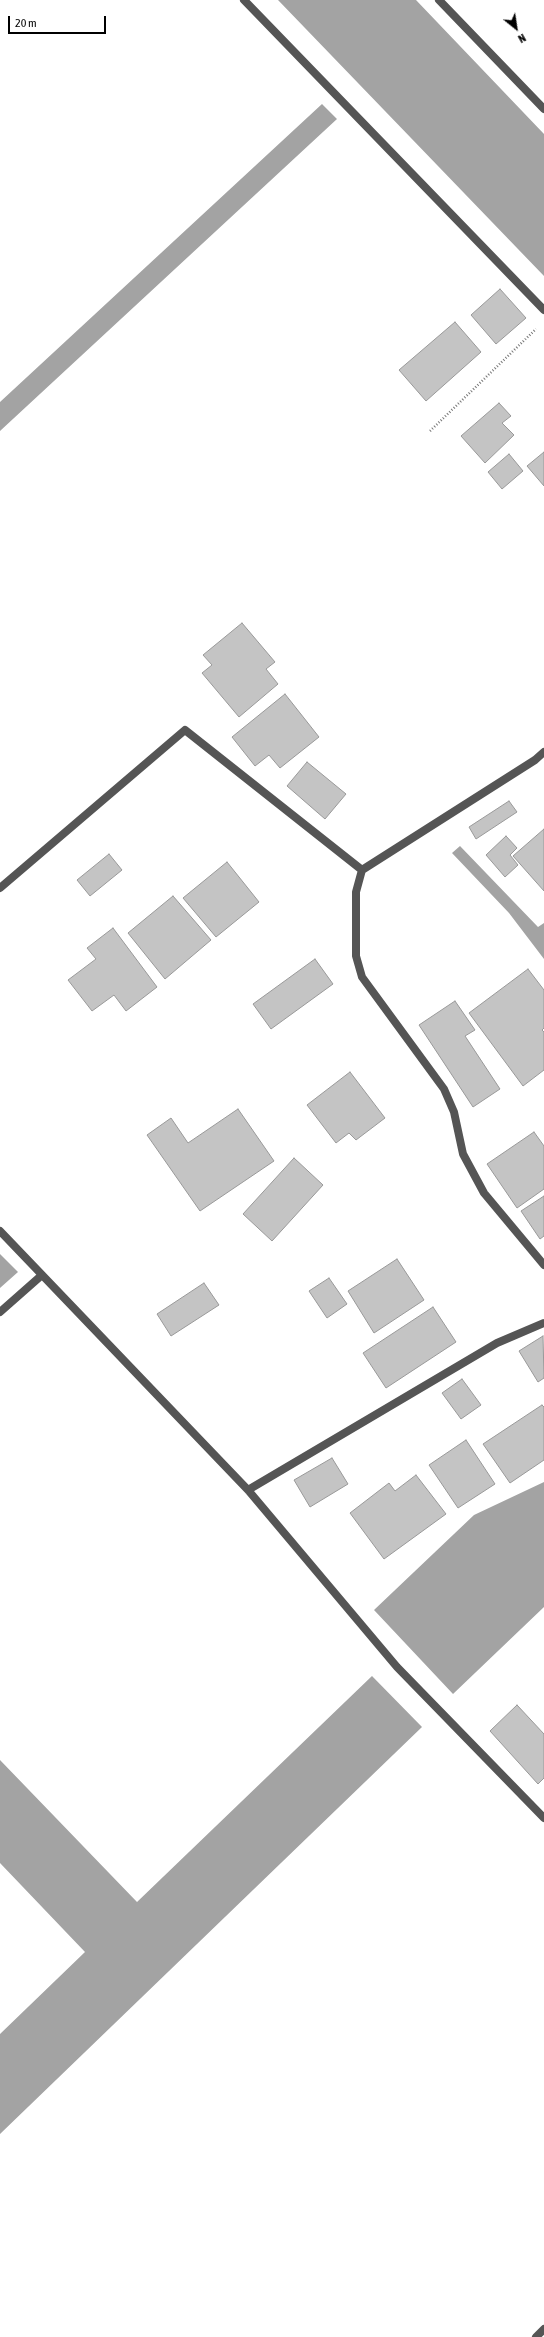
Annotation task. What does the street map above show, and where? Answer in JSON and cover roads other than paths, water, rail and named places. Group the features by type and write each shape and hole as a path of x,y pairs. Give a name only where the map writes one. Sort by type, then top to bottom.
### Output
{"street":[{"path":"244,0 544,310"},
{"path":"439,0 544,109"},
{"path":"0,888 185,730 362,870"},
{"path":"544,752 535,760 362,870 356,892 356,956 362,977 444,1089 454,1112 463,1154 484,1194 544,1265"},
{"path":"0,1230 248,1490 397,1666 544,1818"},
{"path":"0,1312 42,1275"},
{"path":"248,1490 497,1343 544,1323"},
{"path":"536,2337 544,2329"}]}
